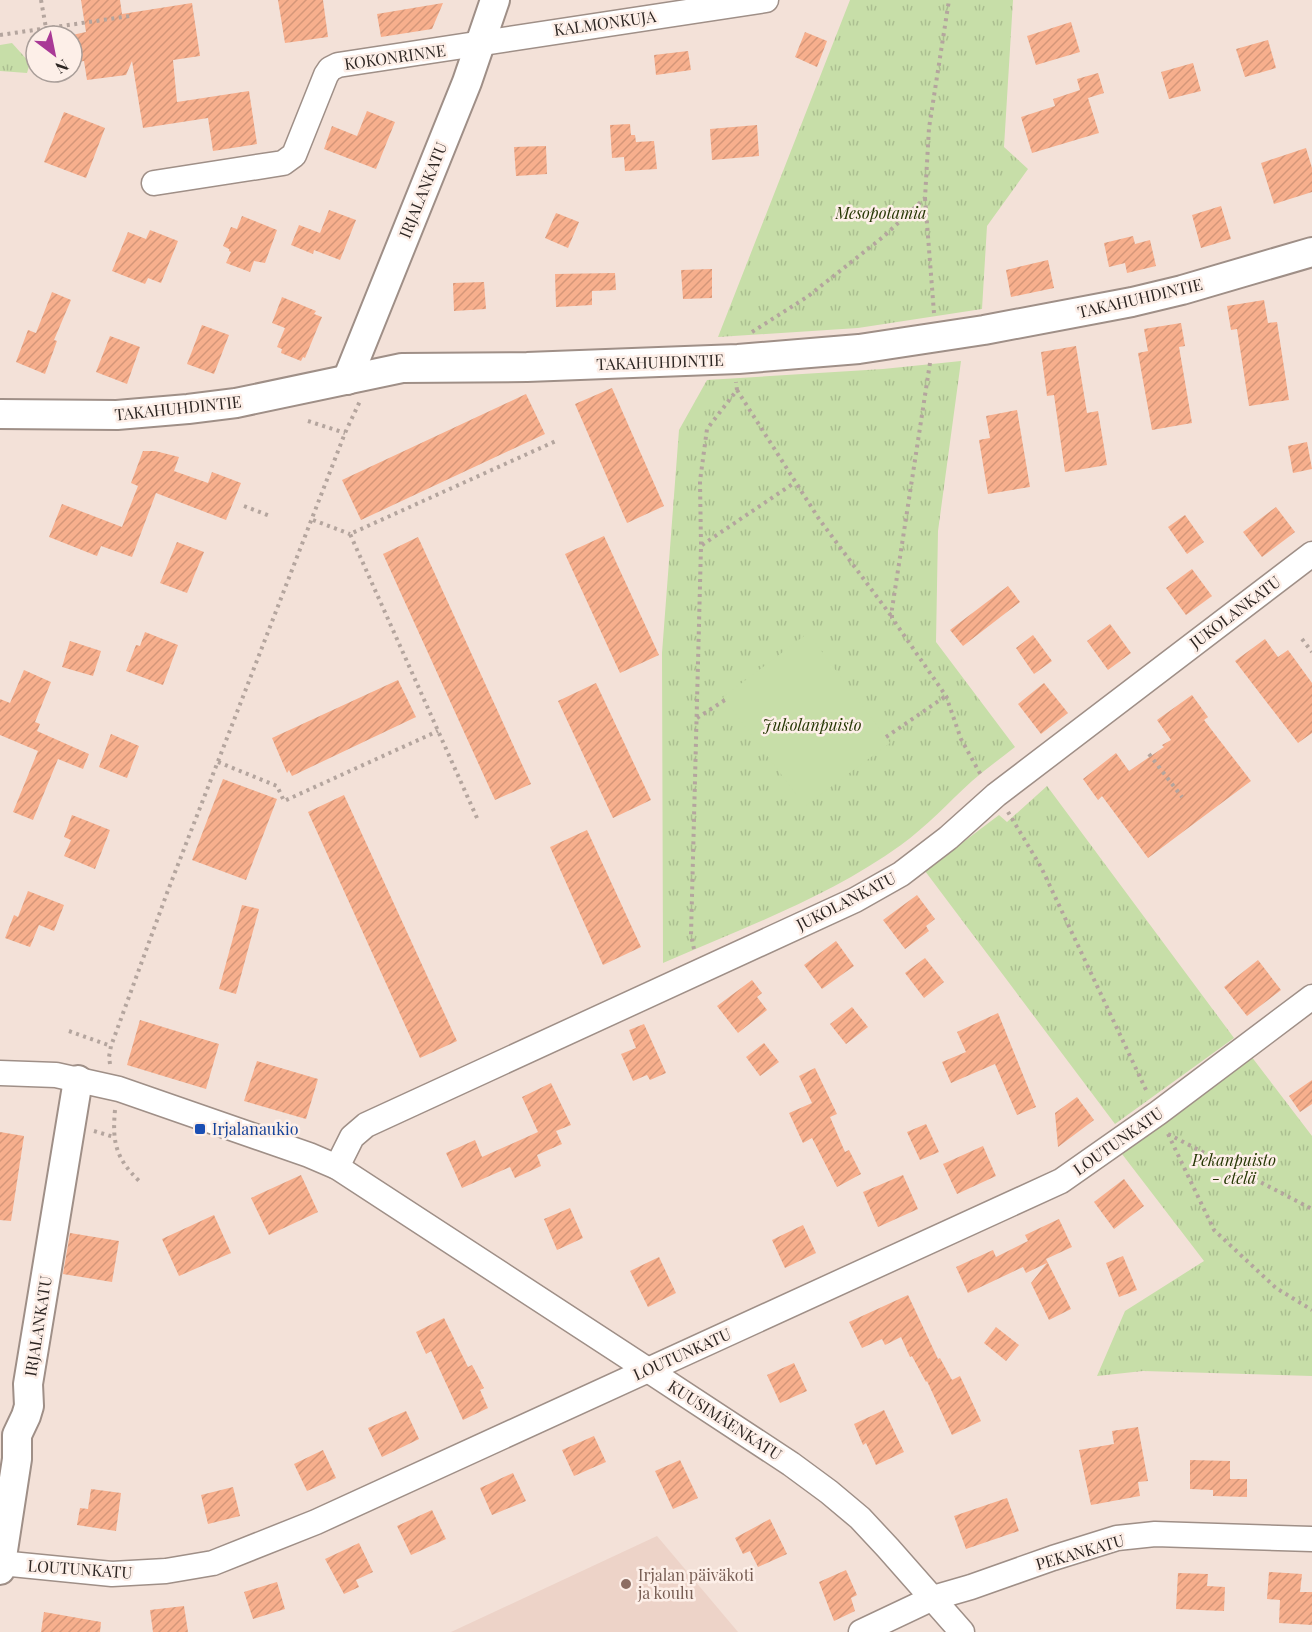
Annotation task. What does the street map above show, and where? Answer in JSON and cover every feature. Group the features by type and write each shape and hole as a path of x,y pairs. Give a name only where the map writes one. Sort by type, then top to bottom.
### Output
{"street":[{"name":"IRJALANKATU","path":"354,389 481,44 495,0"},
{"name":"KALMONKUJA","path":"481,44 506,38 766,0"},
{"name":"KOKONRINNE","path":"154,183 284,163 294,155 326,75 330,69 338,65 481,44"},
{"name":"TAKAHUHDINTIE","path":"0,414 117,415 170,411 354,389 402,368 526,367 738,359 859,349 933,339 1059,317 1182,290 1312,252"},
{"name":"JUKOLANKATU","path":"337,1167 352,1137 374,1121 855,900 901,874 948,838 996,795 1312,554"},
{"name":"LOUTUNKATU","path":"0,1565 112,1574 166,1571 213,1563 316,1522 1061,1181 1158,1113 1312,997"},
{"path":"0,1073 56,1075 119,1089 309,1155 337,1167"},
{"name":"IRJALANKATU","path":"0,1565 17,1459 16,1441 18,1429 29,1406 28,1384 78,1080"},
{"name":"KUUSIMÄENKATU","path":"337,1167 792,1464 829,1492 867,1526 962,1632"},
{"name":"PEKANKATU","path":"861,1632 933,1598 1117,1538 1155,1534 1312,1539"}],"path":[{"path":"41,0 45,24"},
{"path":"892,618 794,483 737,390 736,373 742,340 746,336 807,297 883,237 925,198 929,128 949,0"},
{"path":"74,24 130,16"},
{"path":"0,35 24,31"},
{"path":"139,1181 121,1160 114,1143 114,1115 122,1074 113,1070 110,1064 111,1046 142,957 313,520 345,433 354,389"},
{"path":"695,956 691,935 701,546 700,481 707,429 737,390"},
{"path":"308,421 345,433"},
{"path":"313,520 350,534 556,441"},
{"path":"701,546 794,483"},
{"path":"244,506 270,516"},
{"path":"350,534 477,818"},
{"path":"1302,639 1312,652"},
{"path":"886,737 946,696"},
{"path":"696,718 725,700"},
{"path":"218,762 277,786 284,801 438,731"},
{"path":"1149,754 1182,797"},
{"path":"69,1031 111,1046"},
{"path":"82,1129 114,1137"},
{"path":"1168,1134 1312,1209"}],"shaded area":[{"name":"Irjalan päiväkoti ja koulu","path":"657,1536 738,1632 451,1632"}],"green space":[{"name":"Mesopotamia","path":"850,0 1013,0 1004,147 1028,169 987,226 982,309 858,328 718,337"},
{"path":"12,43 24,56 24,73 0,71 0,45"},
{"name":"Jukolanpuisto","path":"961,361 938,531 936,642 1015,747 972,781 911,838 873,864 815,896 663,963 662,653 679,430 707,380 883,369"},
{"path":"808,633 890,743 805,806 723,697"},
{"path":"1047,786 1234,1038 1115,1124 925,871 999,815 1007,822"},
{"name":"Pekanpuisto - etelä","path":"1251,1056 1312,1136 1312,1376 1143,1371 1097,1376 1125,1311 1204,1261 1122,1154"}],"building":[{"path":"81,0 120,0 122,14 192,3 200,56 173,60 177,102 249,91 257,144 213,151 208,118 143,128 132,61 126,75 87,80 84,61 84,32 86,32"},
{"path":"278,0 323,0 328,37 285,43"},
{"path":"443,3 432,29 381,37 377,14"},
{"path":"1071,22 1080,52 1036,65 1027,36"},
{"path":"805,32 827,41 817,67 795,57"},
{"path":"1268,40 1276,68 1245,77 1236,49"},
{"path":"688,51 691,70 656,75 654,55"},
{"path":"1193,63 1201,91 1169,99 1161,72"},
{"path":"1098,73 1104,93 1088,98 1099,133 1032,153 1021,117 1055,106 1053,99 1080,90 1077,79"},
{"path":"367,111 395,122 376,169 324,149 332,126 357,136"},
{"path":"64,112 105,128 86,178 44,162"},
{"path":"630,124 631,135 635,135 636,142 654,141 657,169 625,171 624,157 612,158 610,125"},
{"path":"757,125 759,156 712,160 710,129"},
{"path":"546,146 547,174 516,176 514,147"},
{"path":"1306,148 1312,168 1312,192 1274,204 1261,163"},
{"path":"1221,206 1231,239 1201,248 1192,215"},
{"path":"329,210 356,220 340,260 314,250 313,254 291,245 299,225 320,233"},
{"path":"556,213 579,222 568,248 545,238"},
{"path":"242,216 277,230 265,263 254,261 250,272 226,263 231,252 223,246 231,227 237,229"},
{"path":"150,230 178,241 161,283 148,278 145,284 112,271 128,232 146,239"},
{"path":"1133,236 1135,244 1150,240 1156,266 1127,273 1125,263 1109,267 1104,243"},
{"path":"1048,260 1054,288 1011,297 1006,270"},
{"path":"712,269 712,298 683,299 681,270"},
{"path":"615,273 616,290 592,291 592,305 556,307 555,274"},
{"path":"484,282 486,309 454,311 453,283"},
{"path":"52,292 71,300 54,340 57,341 45,374 16,362 28,330 36,333"},
{"path":"282,297 316,311 314,314 322,317 305,358 303,357 301,361 281,353 282,349 277,347 285,328 272,323"},
{"path":"1264,300 1268,323 1277,322 1289,400 1249,406 1237,329 1231,330 1227,306"},
{"path":"1181,323 1185,346 1179,347 1192,423 1152,430 1138,353 1148,351 1144,329"},
{"path":"202,325 229,335 214,374 187,364"},
{"path":"110,336 140,347 127,384 96,372"},
{"path":"1076,346 1087,413 1098,411 1107,465 1065,472 1054,395 1047,396 1041,352"},
{"path":"612,388 664,506 627,523 575,404"},
{"path":"526,394 545,434 361,520 342,480"},
{"path":"1017,410 1030,487 988,494 979,440 990,438 986,416"},
{"path":"1307,442 1312,469 1293,473 1288,446"},
{"path":"143,451 155,451 179,457 174,471 208,483 212,472 241,483 226,520 156,493 132,557 101,546 97,556 49,537 62,504 122,527 138,486 131,483"},
{"path":"1276,507 1295,532 1262,557 1243,532"},
{"path":"1185,515 1204,542 1187,554 1168,527"},
{"path":"604,536 659,655 620,673 565,554"},
{"path":"418,537 531,784 495,800 383,554"},
{"path":"177,542 204,552 187,593 160,583"},
{"path":"1192,569 1212,596 1186,615 1166,588"},
{"path":"1008,586 1020,602 963,646 950,630"},
{"path":"1110,624 1131,653 1108,670 1087,641"},
{"path":"145,632 178,645 163,685 126,671 136,645 140,646"},
{"path":"1033,635 1052,661 1034,674 1016,648"},
{"path":"1265,639 1278,657 1288,650 1312,683 1312,733 1298,743 1235,661"},
{"path":"70,641 101,651 93,676 62,667"},
{"path":"24,670 51,682 35,722 40,724 37,731 89,754 83,769 58,759 33,820 13,812 38,751 0,735 0,699 10,703"},
{"path":"398,680 416,717 292,776 289,770 287,773 272,738"},
{"path":"596,683 651,800 613,818 558,701"},
{"path":"1044,683 1068,713 1041,734 1018,704"},
{"path":"1192,695 1208,717 1204,720 1251,781 1148,858 1102,796 1098,800 1083,779 1116,753 1129,771 1164,747 1162,745 1171,740 1157,720"},
{"path":"111,734 139,746 127,778 99,767"},
{"path":"223,779 277,799 246,880 192,860"},
{"path":"344,795 457,1041 420,1058 308,812"},
{"path":"72,815 110,830 95,869 64,856 71,840 64,837"},
{"path":"587,830 641,947 603,965 550,847"},
{"path":"28,891 64,905 54,931 39,925 30,947 5,938 14,915 18,917"},
{"path":"917,895 935,919 926,926 929,931 905,949 883,920"},
{"path":"242,905 259,909 236,994 219,989"},
{"path":"836,941 854,966 822,989 804,965"},
{"path":"925,958 944,982 924,998 905,973"},
{"path":"1258,960 1281,990 1247,1016 1224,987"},
{"path":"752,980 762,993 757,997 767,1010 738,1033 717,1006"},
{"path":"852,1007 868,1027 846,1044 830,1024"},
{"path":"998,1013 1036,1107 1017,1115 995,1064 951,1083 942,1062 966,1052 957,1032"},
{"path":"140,1020 219,1044 206,1089 127,1065"},
{"path":"644,1024 666,1073 650,1080 647,1075 633,1081 621,1054 636,1048 629,1030"},
{"path":"764,1043 779,1062 760,1076 746,1057"},
{"path":"257,1061 318,1079 306,1119 244,1101"},
{"path":"815,1068 837,1114 830,1117 845,1152 849,1150 861,1174 837,1187 812,1138 803,1143 789,1113 812,1103 799,1076"},
{"path":"1312,1080 1312,1104 1300,1112 1289,1096"},
{"path":"551,1083 571,1125 556,1131 562,1144 537,1155 541,1166 515,1178 510,1167 462,1188 446,1153 475,1140 482,1157 538,1132 522,1097"},
{"path":"1077,1097 1094,1120 1058,1147 1055,1113"},
{"path":"926,1124 939,1152 920,1160 907,1132"},
{"path":"0,1132 24,1136 11,1221 0,1220"},
{"path":"983,1146 996,1176 957,1194 943,1164"},
{"path":"301,1175 318,1212 269,1235 251,1198"},
{"path":"903,1175 918,1209 878,1227 863,1192"},
{"path":"1124,1179 1144,1206 1114,1229 1094,1202"},
{"path":"570,1208 583,1238 557,1250 544,1219"},
{"path":"214,1215 231,1253 179,1276 162,1239"},
{"path":"1059,1219 1072,1247 1046,1259 1071,1309 1049,1320 1031,1283 1047,1263 1026,1273 1023,1267 968,1293 956,1267 993,1250 996,1257 1028,1241 1025,1235"},
{"path":"803,1225 816,1253 785,1268 772,1240"},
{"path":"70,1233 119,1241 112,1282 63,1274"},
{"path":"1123,1256 1137,1290 1119,1297 1106,1263"},
{"path":"659,1257 676,1293 648,1307 630,1271"},
{"path":"908,1295 938,1359 940,1358 952,1380 960,1376 981,1421 952,1435 927,1381 912,1356 910,1357 901,1337 885,1345 882,1339 862,1348 849,1322"},
{"path":"444,1318 468,1367 472,1365 484,1388 480,1390 488,1408 463,1420 431,1351 426,1354 416,1332"},
{"path":"996,1327 1019,1345 1006,1361 984,1343"},
{"path":"794,1363 807,1391 780,1403 767,1375"},
{"path":"884,1410 904,1452 876,1465 866,1443 863,1445 854,1424"},
{"path":"406,1411 419,1439 382,1457 368,1428"},
{"path":"1138,1427 1148,1481 1138,1482 1140,1496 1091,1505 1079,1450 1114,1444 1112,1431"},
{"path":"594,1436 606,1462 574,1476 562,1450"},
{"path":"323,1450 336,1478 307,1491 294,1464"},
{"path":"680,1460 698,1498 673,1509 655,1471"},
{"path":"1190,1460 1230,1461 1230,1479 1247,1479 1247,1497 1213,1496 1213,1490 1190,1489"},
{"path":"513,1473 526,1501 492,1515 480,1488"},
{"path":"233,1487 240,1516 208,1524 201,1495"},
{"path":"91,1489 121,1493 116,1531 77,1525 80,1508 88,1509"},
{"path":"1007,1498 1019,1531 966,1549 954,1516"},
{"path":"432,1510 446,1539 411,1555 397,1526"},
{"path":"770,1519 787,1554 758,1567 750,1551 743,1554 735,1538"},
{"path":"359,1543 373,1572 356,1580 359,1587 344,1594 325,1559"},
{"path":"846,1570 857,1595 851,1598 855,1611 834,1621 819,1582"},
{"path":"1269,1572 1302,1574 1300,1592 1312,1592 1312,1625 1279,1623 1280,1600 1267,1599"},
{"path":"1178,1573 1208,1574 1207,1586 1225,1587 1224,1611 1176,1609"},
{"path":"277,1582 285,1609 253,1619 244,1592"},
{"path":"184,1606 188,1632 153,1632 150,1610"},
{"path":"44,1612 101,1622 100,1632 41,1632"}],"place":[{"name":"Irjalanaukio","path":"200,1129"},
{"name":"Irjalan päiväkoti ja koulu","path":"626,1584"}]}
